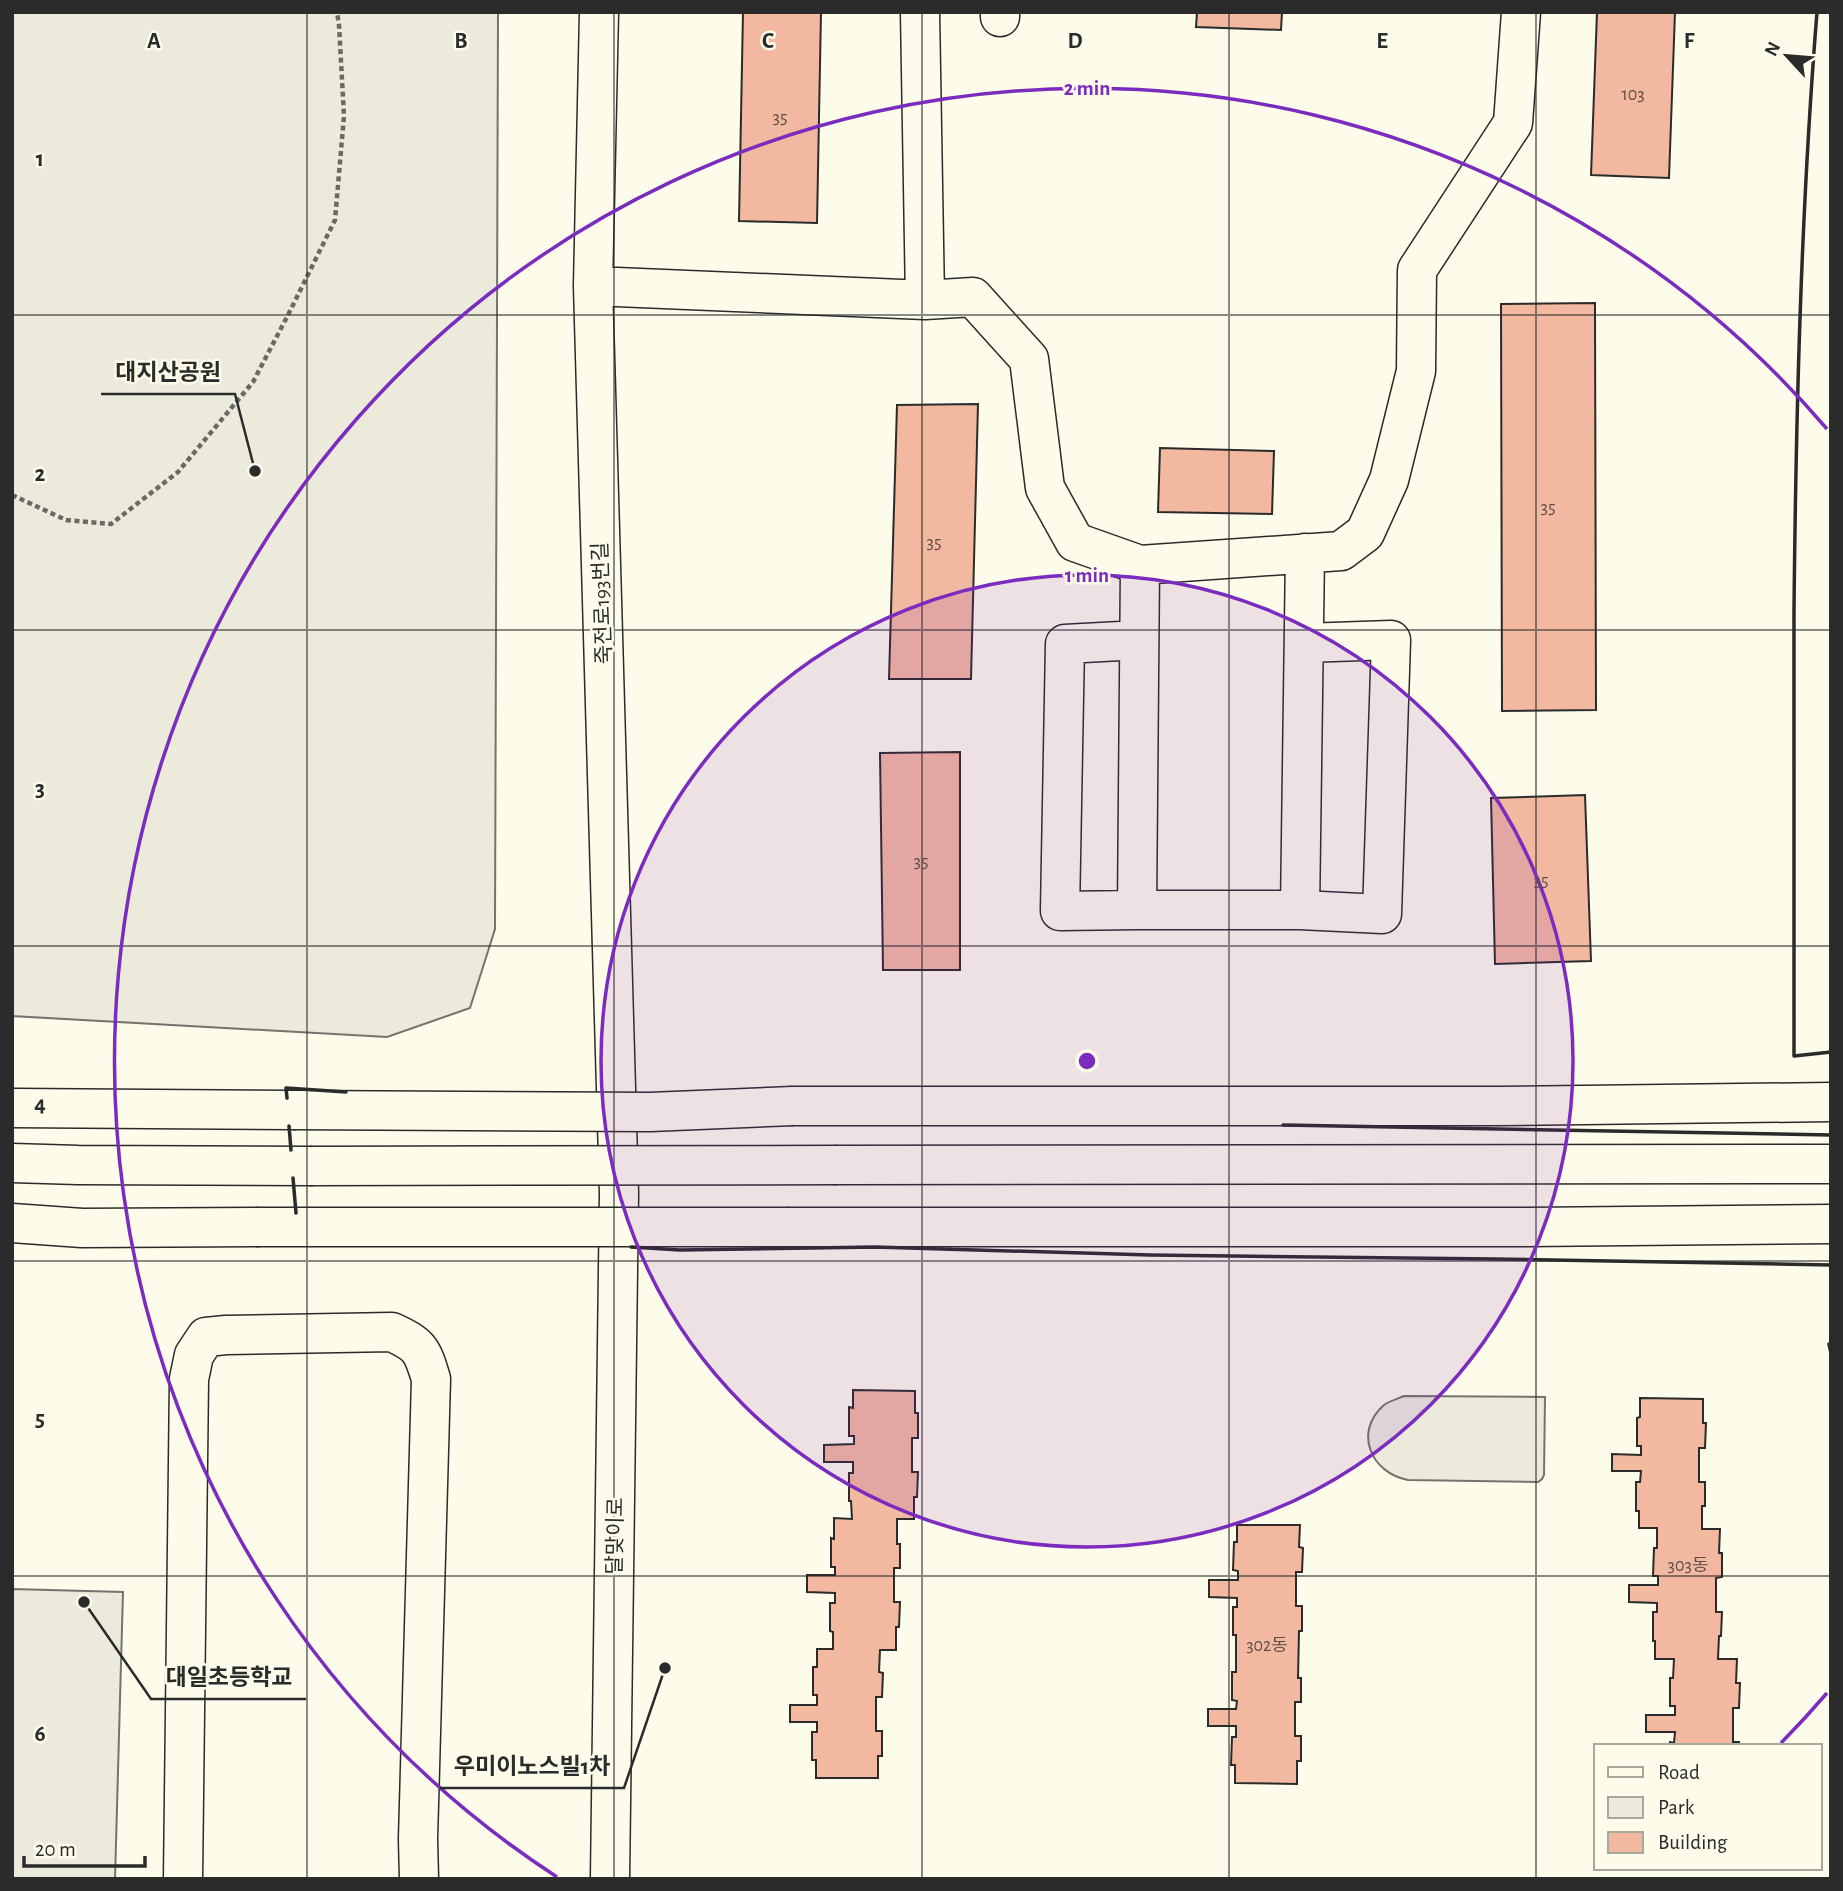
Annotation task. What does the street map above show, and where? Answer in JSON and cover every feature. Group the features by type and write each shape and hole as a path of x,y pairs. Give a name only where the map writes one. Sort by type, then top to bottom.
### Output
{"main road":[{"name":"죽전로193번길","path":"599,12 593,286 619,1193"},
{"path":"920,12 925,300"},
{"path":"593,286 925,300 972,297 1029,359 1045,488 1075,542 1140,565 1341,551 1365,533 1389,480 1416,371 1417,270 1513,123 1521,12"},
{"path":"1300,910 1305,553"},
{"path":"1137,910 1140,565"},
{"path":"1139,640 1065,644 1059,911 1300,910 1382,914 1391,640 1304,643"},
{"path":"12,1108 650,1112 793,1106 1498,1106 1831,1102"},
{"path":"12,1163 78,1166 1831,1164"},
{"name":"달맞이로","path":"610,1879 619,1193"},
{"path":"12,1223 82,1227 1528,1227 1831,1224"},
{"path":"183,1879 189,1380 194,1355 206,1336 392,1332 410,1340 424,1353 431,1378 419,1879"}],"path":[{"path":"12,495 66,520 111,524 178,472 253,382 335,220 344,116 340,25 337,12"}],"green space":[{"path":"12,12 498,12 495,929 470,1008 387,1037 12,1016"},
{"path":"1404,1396 1545,1397 1542,1479 1538,1482 1408,1480 1395,1476 1384,1469 1370,1450 1369,1427 1384,1405"},
{"path":"12,1589 123,1592 115,1879 12,1879"}],"building":[{"path":"743,12 821,12 817,223 739,221"},
{"path":"1197,12 1282,12 1281,30 1196,27"},
{"path":"1597,12 1675,12 1669,178 1591,175"},
{"path":"1595,303 1596,710 1502,711 1501,304"},
{"path":"978,404 971,679 889,679 897,405"},
{"path":"1160,448 1274,451 1272,514 1158,512"},
{"path":"960,752 960,970 883,970 880,753"},
{"path":"1585,795 1591,961 1495,964 1491,798"},
{"path":"853,1390 915,1391 918,1438 912,1438 912,1472 918,1472 917,1497 914,1497 914,1519 897,1519 900,1568 894,1568 894,1602 900,1602 899,1627 896,1627 896,1650 880,1650 882,1697 876,1697 876,1731 882,1731 882,1756 878,1756 878,1778 816,1778 816,1760 812,1760 812,1732 817,1732 817,1722 790,1722 790,1705 817,1705 817,1695 813,1695 813,1667 817,1667 817,1649 833,1649 830,1603 835,1603 835,1593 807,1592 807,1575 835,1575 835,1567 831,1567 834,1518 852,1519 849,1473 853,1473 853,1462 824,1462 824,1445 854,1444 854,1436 849,1436 849,1407 853,1408"},
{"path":"1640,1398 1703,1399 1705,1448 1699,1448 1699,1482 1705,1482 1702,1529 1720,1529 1722,1577 1716,1578 1716,1612 1722,1612 1718,1659 1737,1659 1739,1708 1733,1708 1733,1742 1739,1744 1670,1744 1674,1743 1675,1732 1646,1732 1646,1715 1675,1715 1675,1706 1670,1706 1670,1678 1673,1678 1674,1659 1655,1659 1653,1612 1657,1612 1657,1603 1629,1602 1629,1585 1658,1585 1658,1576 1653,1576 1657,1528 1639,1528 1636,1482 1640,1482 1641,1471 1612,1471 1612,1454 1641,1455 1641,1446 1637,1446 1637,1418 1640,1417"},
{"path":"1237,1525 1300,1525 1302,1572 1296,1572 1296,1606 1302,1606 1298,1678 1301,1678 1301,1702 1295,1702 1295,1736 1301,1736 1301,1761 1297,1761 1297,1784 1235,1783 1235,1765 1231,1765 1232,1737 1236,1737 1236,1726 1208,1726 1208,1709 1236,1709 1237,1701 1232,1700 1232,1672 1236,1672 1233,1607 1237,1607 1237,1598 1209,1597 1209,1580 1238,1580 1238,1571 1233,1570"}],"wall":[{"path":"1817,12 1803,236 1796,461 1793,722 1794,1056 1831,1052"},
{"path":"287,1098 286,1088 346,1092"},
{"path":"1283,1125 1831,1135"},
{"path":"289,1126 291,1150"},
{"path":"293,1178 296,1213"},
{"path":"631,1247 680,1250 875,1247 1150,1255 1831,1265"},
{"path":"1831,1343 1831,1353"}],"place":[{"name":"대지산공원","path":"255,471"},
{"name":"대일초등학교","path":"84,1602"},
{"name":"우미이노스빌1차","path":"665,1668"}]}
